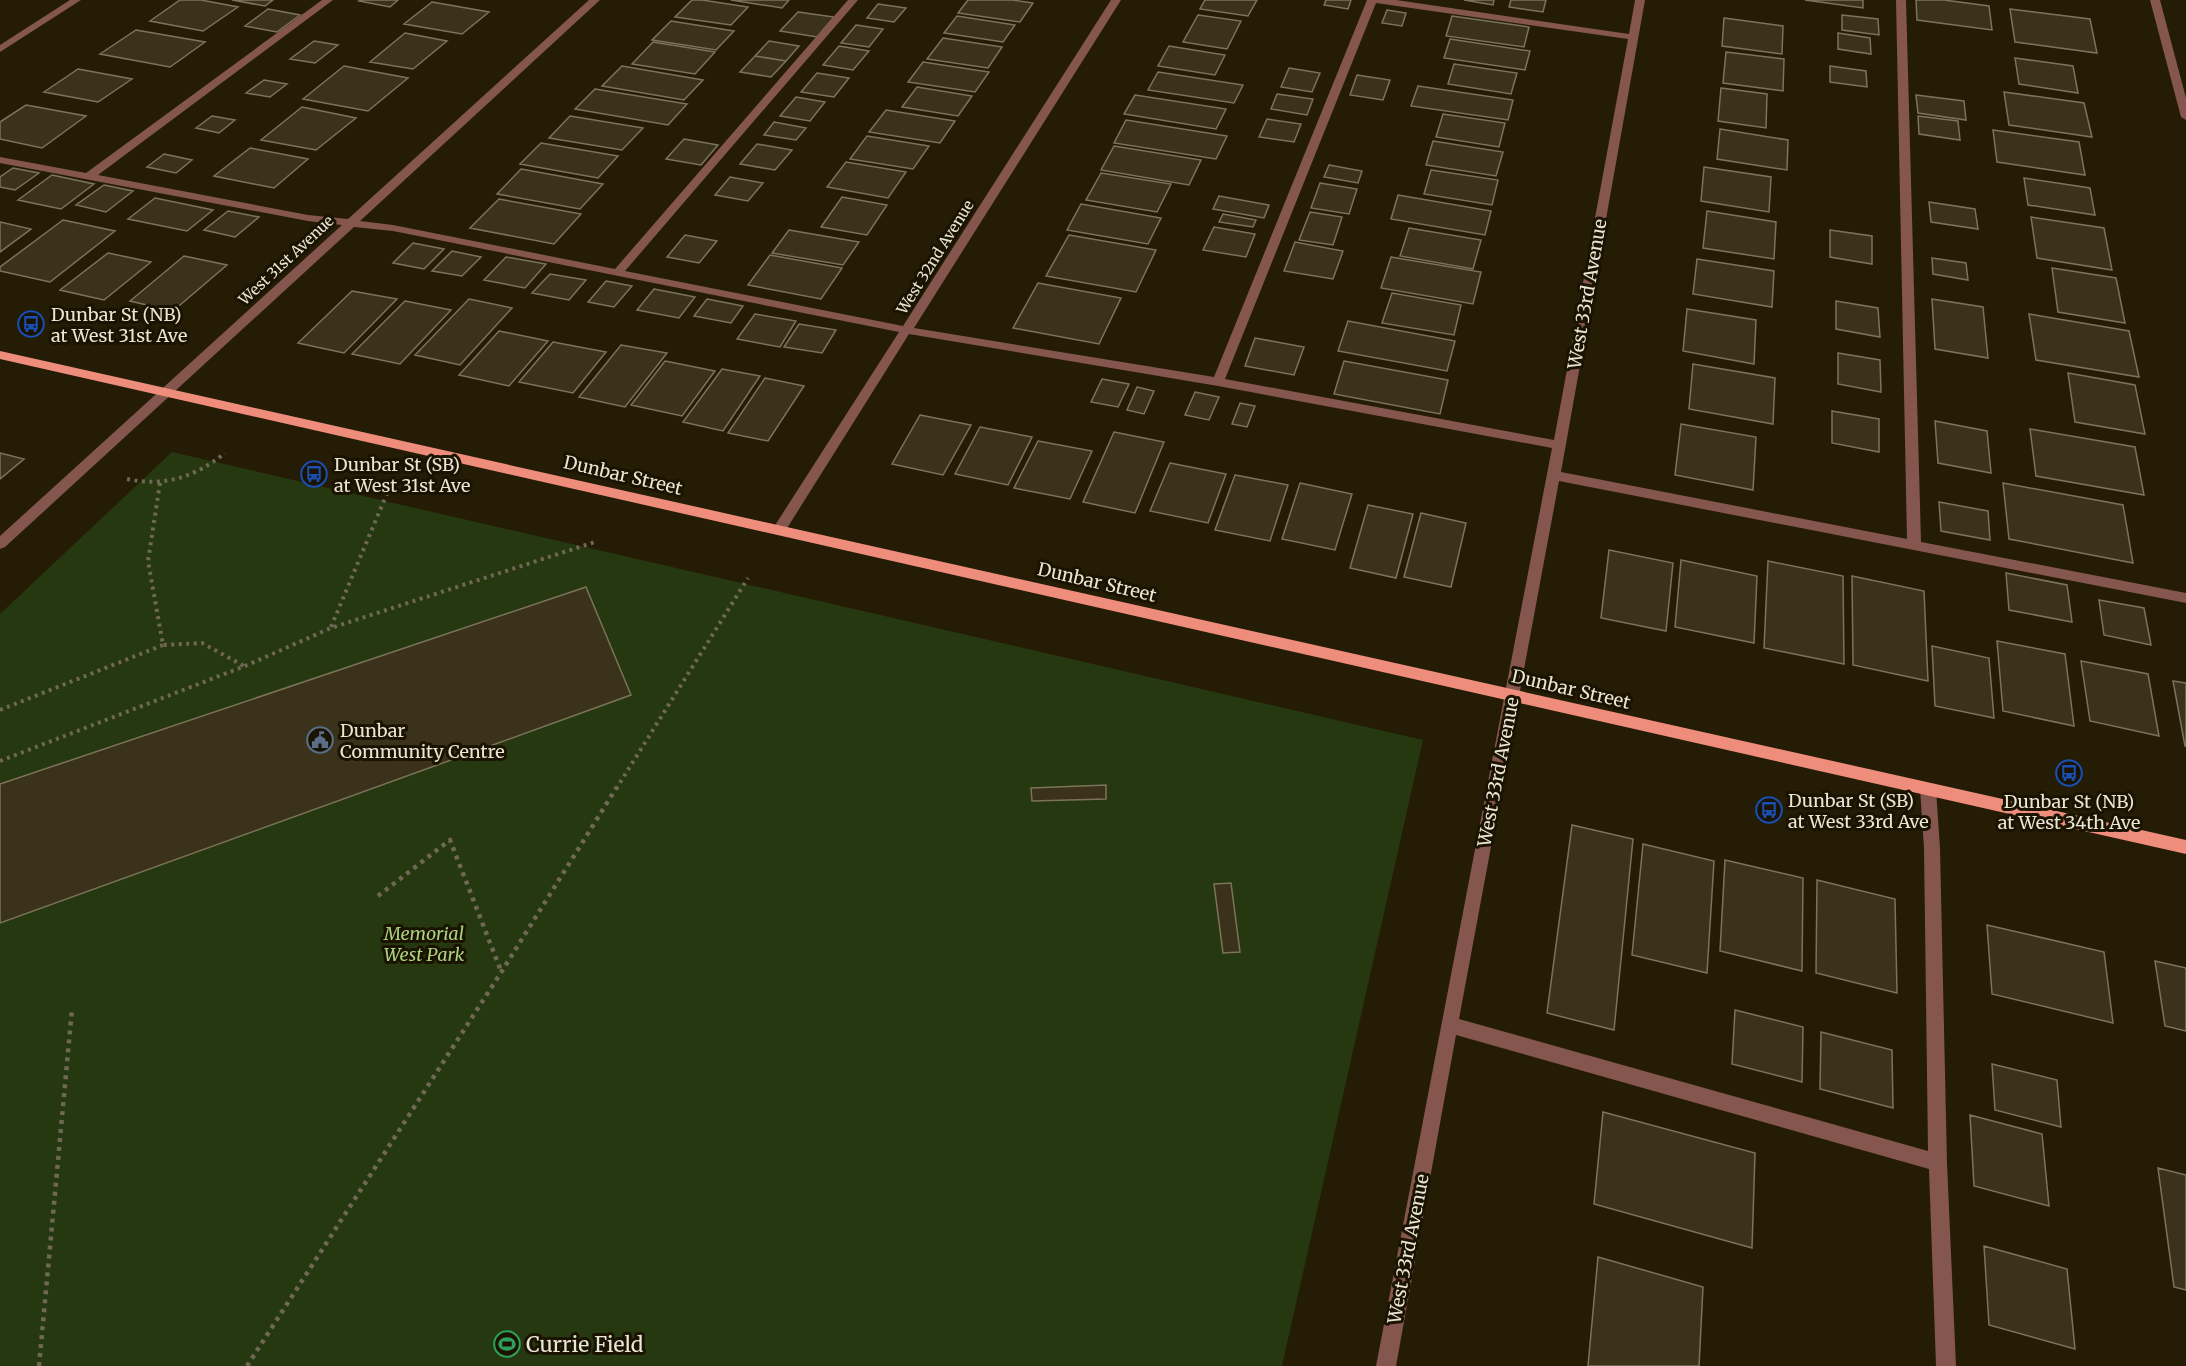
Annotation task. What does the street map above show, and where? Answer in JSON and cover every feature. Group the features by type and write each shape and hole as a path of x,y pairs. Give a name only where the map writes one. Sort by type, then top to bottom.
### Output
{"main road":[{"name":"Dunbar Street","path":"0,355 2186,847"}],"street":[{"path":"0,49 76,0"},
{"path":"88,177 328,0"},
{"name":"West 31st Avenue","path":"0,544 595,0"},
{"path":"617,273 853,0"},
{"name":"West 32nd Avenue","path":"778,530 1116,0"},
{"path":"1218,382 1374,0 1633,37"},
{"name":"West 33rd Avenue","path":"1386,1366 1500,751 1513,695 1554,475 1640,0"},
{"path":"1901,0 1914,545"},
{"path":"2156,0 2186,117"},
{"path":"0,160 308,218 393,228 907,330 1218,382 1559,445"},
{"path":"1554,475 2186,598"},
{"path":"1928,789 1932,848 1938,1163 1946,1366"},
{"path":"1451,1025 1938,1163"}],"path":[{"path":"127,479 142,483 178,480 197,473 225,453"},
{"path":"160,483 148,561 163,645"},
{"path":"331,628 388,491"},
{"path":"0,760 245,666 331,628 596,542"},
{"path":"247,1366 502,971 748,578"},
{"path":"0,710 163,645 202,643 245,666"},
{"path":"378,896 450,840 502,971"},
{"path":"39,1366 72,1009"}],"green space":[{"name":"Memorial West Park","path":"172,452 1423,740 1282,1366 0,1366 0,614"}],"building":[{"path":"180,0 201,0 238,7 203,31 150,21"},
{"path":"232,0 273,0 265,6"},
{"path":"398,0 390,7 359,1"},
{"path":"692,0 748,7 731,25 675,17"},
{"path":"731,0 789,0 782,8"},
{"path":"968,0 1012,0 1033,3 1020,22 958,13"},
{"path":"1205,0 1257,0 1248,16 1200,9"},
{"path":"1326,0 1351,0 1348,9 1324,5"},
{"path":"1464,0 1494,0 1493,5"},
{"path":"1511,0 1546,0 1543,12 1509,7"},
{"path":"1805,0 1863,0 1863,8"},
{"path":"1916,0 1944,0 1989,6 1992,30 1917,20"},
{"path":"432,2 489,12 462,34 404,24"},
{"path":"878,4 906,8 894,22 867,18"},
{"path":"268,9 300,15 277,32 245,26"},
{"path":"2010,9 2090,19 2097,53 2015,42"},
{"path":"1387,10 1406,13 1402,26 1382,23"},
{"path":"798,12 834,17 817,37 780,31"},
{"path":"1198,15 1241,21 1227,49 1183,42"},
{"path":"1842,15 1878,19 1879,35 1842,30"},
{"path":"957,16 1015,25 1003,42 944,33"},
{"path":"1452,16 1529,27 1524,47 1446,36"},
{"path":"1724,18 1783,26 1782,54 1722,46"},
{"path":"671,21 734,31 716,50 652,40"},
{"path":"856,25 883,29 869,47 841,43"},
{"path":"136,30 205,42 170,67 100,54"},
{"path":"405,33 447,41 413,69 370,62"},
{"path":"1838,33 1870,38 1871,54 1838,49"},
{"path":"943,38 1002,47 988,68 927,59"},
{"path":"1450,39 1530,51 1525,70 1444,58"},
{"path":"314,41 338,45 315,63 290,59"},
{"path":"769,41 799,46 786,61 755,56"},
{"path":"653,42 715,52 695,74 632,64"},
{"path":"839,46 869,51 853,70 823,65"},
{"path":"1169,46 1225,55 1215,75 1158,66"},
{"path":"1726,52 1784,59 1783,91 1723,83"},
{"path":"755,56 786,61 771,77 740,72"},
{"path":"2015,58 2073,66 2078,93 2019,84"},
{"path":"923,62 989,72 975,92 908,82"},
{"path":"1454,64 1517,73 1511,94 1448,84"},
{"path":"344,66 408,78 368,111 303,99"},
{"path":"622,66 703,80 684,100 602,86"},
{"path":"1830,66 1866,71 1867,87 1830,82"},
{"path":"1289,68 1320,73 1312,92 1281,87"},
{"path":"78,69 132,79 98,102 44,92"},
{"path":"1158,72 1243,85 1234,103 1148,90"},
{"path":"817,73 849,78 834,97 801,92"},
{"path":"1357,75 1390,80 1383,100 1350,95"},
{"path":"264,80 287,84 270,97 246,93"},
{"path":"1418,86 1513,100 1508,120 1411,106"},
{"path":"917,87 972,96 958,116 902,107"},
{"path":"1721,88 1767,94 1766,128 1718,121"},
{"path":"595,89 687,104 668,125 575,109"},
{"path":"2004,92 2084,103 2092,137 2009,125"},
{"path":"1277,94 1313,99 1307,115 1271,109"},
{"path":"1135,95 1226,109 1216,129 1124,114"},
{"path":"1916,95 1964,101 1966,120 1918,113"},
{"path":"796,97 825,102 810,121 780,116"},
{"path":"26,105 86,116 42,148 0,139 0,122"},
{"path":"302,107 356,118 316,150 261,140"},
{"path":"886,110 955,121 940,143 869,132"},
{"path":"1443,114 1505,123 1499,147 1436,137"},
{"path":"212,116 235,120 219,133 196,128"},
{"path":"570,116 643,128 622,150 549,138"},
{"path":"1918,116 1958,121 1960,140 1919,134"},
{"path":"1267,119 1301,124 1294,142 1259,137"},
{"path":"1126,120 1227,136 1216,159 1114,143"},
{"path":"774,122 806,128 796,140 764,135"},
{"path":"1720,129 1788,140 1787,170 1717,159"},
{"path":"1993,130 2079,142 2085,175 1997,162"},
{"path":"867,136 929,146 913,169 850,159"},
{"path":"684,139 718,145 701,165 666,159"},
{"path":"1433,141 1503,152 1496,176 1426,165"},
{"path":"541,143 618,156 598,178 520,164"},
{"path":"757,144 792,150 775,170 740,164"},
{"path":"1114,146 1201,160 1189,185 1101,170"},
{"path":"250,148 308,159 274,188 214,176"},
{"path":"164,154 192,160 176,173 147,167"},
{"path":"846,162 906,172 888,198 827,187"},
{"path":"1329,165 1362,171 1358,183 1324,177"},
{"path":"1704,167 1771,177 1769,212 1701,201"},
{"path":"13,168 39,173 15,190 0,187 0,177"},
{"path":"521,169 603,184 580,209 497,194"},
{"path":"1431,170 1498,180 1492,205 1424,194"},
{"path":"1101,173 1171,184 1157,212 1086,200"},
{"path":"52,175 94,184 61,209 18,200"},
{"path":"730,177 763,183 748,201 715,195"},
{"path":"2024,178 2090,188 2095,215 2028,205"},
{"path":"1320,183 1357,189 1349,214 1311,208"},
{"path":"104,185 133,191 106,212 76,205"},
{"path":"1398,195 1491,211 1485,235 1391,219"},
{"path":"1219,196 1269,205 1264,218 1213,209"},
{"path":"842,197 887,205 867,235 821,227"},
{"path":"155,198 213,210 187,231 128,219"},
{"path":"499,199 581,214 554,244 470,228"},
{"path":"1929,202 1975,209 1978,229 1931,222"},
{"path":"1081,204 1161,218 1148,244 1067,230"},
{"path":"228,211 259,217 235,237 204,230"},
{"path":"1707,211 1776,222 1774,259 1703,248"},
{"path":"1310,212 1342,217 1333,245 1299,240"},
{"path":"1223,214 1256,220 1253,227 1219,222"},
{"path":"2031,217 2104,228 2112,270 2037,258"},
{"path":"63,220 115,231 50,282 0,271 0,267"},
{"path":"0,222 31,229 0,252"},
{"path":"1214,227 1255,234 1246,257 1203,250"},
{"path":"1409,228 1481,240 1473,269 1400,256"},
{"path":"789,230 859,242 843,265 772,253"},
{"path":"1830,230 1872,236 1872,264 1830,257"},
{"path":"685,235 717,241 699,263 667,257"},
{"path":"1069,235 1156,250 1136,292 1046,276"},
{"path":"1295,242 1343,251 1333,279 1284,271"},
{"path":"413,243 444,249 424,269 393,263"},
{"path":"452,251 481,257 462,276 432,271"},
{"path":"108,253 151,262 104,300 60,290"},
{"path":"770,255 842,268 821,299 748,285"},
{"path":"184,256 227,265 173,311 130,301"},
{"path":"506,257 546,264 525,288 484,280"},
{"path":"1391,257 1481,272 1473,304 1381,288"},
{"path":"1932,258 1966,263 1968,280 1933,274"},
{"path":"1697,259 1774,271 1772,307 1693,294"},
{"path":"2052,268 2116,278 2125,323 2058,312"},
{"path":"550,274 586,280 569,300 532,293"},
{"path":"606,281 632,286 614,307 588,302"},
{"path":"1038,283 1121,298 1099,344 1013,328"},
{"path":"654,289 695,297 679,318 637,310"},
{"path":"352,291 397,299 344,353 298,343"},
{"path":"1392,293 1461,305 1454,335 1382,323"},
{"path":"469,299 512,308 460,365 415,355"},
{"path":"707,299 743,306 731,323 694,316"},
{"path":"1932,299 1983,307 1988,358 1935,349"},
{"path":"405,301 451,310 400,364 352,354"},
{"path":"1836,301 1878,308 1880,337 1836,329"},
{"path":"1687,309 1756,320 1754,364 1683,351"},
{"path":"755,314 796,321 780,347 737,339"},
{"path":"2029,314 2129,331 2139,377 2036,360"},
{"path":"1348,321 1455,341 1447,371 1338,351"},
{"path":"799,324 836,330 822,353 784,347"},
{"path":"499,331 548,341 509,386 459,375"},
{"path":"1255,338 1304,347 1294,375 1245,366"},
{"path":"553,342 606,352 573,393 519,382"},
{"path":"621,345 667,353 625,407 579,397"},
{"path":"1838,353 1880,360 1881,392 1838,384"},
{"path":"665,361 715,371 682,416 631,405"},
{"path":"1344,361 1448,380 1440,414 1334,394"},
{"path":"1693,364 1775,378 1773,424 1689,409"},
{"path":"722,369 760,376 723,431 683,422"},
{"path":"2068,373 2135,385 2145,434 2075,422"},
{"path":"765,378 804,386 768,441 728,433"},
{"path":"1102,379 1129,384 1118,407 1091,402"},
{"path":"1137,387 1154,391 1144,414 1127,410"},
{"path":"1195,392 1219,397 1209,420 1185,415"},
{"path":"1240,403 1255,406 1247,427 1232,424"},
{"path":"1832,411 1879,419 1879,452 1832,443"},
{"path":"920,415 971,425 943,475 892,464"},
{"path":"1935,421 1987,431 1991,473 1938,463"},
{"path":"1681,424 1756,437 1753,490 1675,475"},
{"path":"980,427 1032,437 1008,485 955,474"},
{"path":"2030,429 2135,447 2144,495 2036,476"},
{"path":"1114,432 1164,442 1135,513 1083,502"},
{"path":"1038,441 1092,451 1070,499 1014,488"},
{"path":"0,453 24,459 0,479"},
{"path":"1170,463 1226,474 1208,523 1150,511"},
{"path":"1235,475 1288,485 1270,541 1215,530"},
{"path":"1300,483 1352,494 1335,550 1282,539"},
{"path":"2003,483 2123,505 2133,563 2009,539"},
{"path":"1939,502 1988,511 1990,540 1941,531"},
{"path":"1368,505 1413,514 1396,578 1350,568"},
{"path":"1421,513 1466,523 1451,587 1404,577"},
{"path":"1609,550 1673,563 1666,631 1601,618"},
{"path":"1681,560 1757,576 1754,643 1675,627"},
{"path":"1768,561 1843,576 1844,664 1764,648"},
{"path":"2006,573 2067,585 2072,622 2009,610"},
{"path":"1852,576 1924,591 1928,681 1853,665"},
{"name":"Dunbar Community Centre","path":"586,587 631,695 0,923 0,784"},
{"path":"2099,600 2144,608 2151,645 2104,635"},
{"path":"1997,641 2065,654 2074,726 2003,711"},
{"path":"1932,646 1989,658 1994,718 1935,706"},
{"path":"2081,661 2148,674 2159,736 2090,721"},
{"path":"2173,681 2186,683 2186,746 2185,746"},
{"path":"1106,785 1106,799 1032,801 1031,788"},
{"path":"1572,825 1633,839 1614,1030 1547,1013"},
{"path":"1643,844 1714,861 1707,973 1632,955"},
{"path":"1725,860 1803,878 1802,971 1720,951"},
{"path":"1817,880 1895,899 1897,993 1816,973"},
{"path":"1231,883 1240,952 1223,953 1214,884"},
{"path":"1987,925 2104,952 2113,1023 1992,994"},
{"path":"2155,961 2186,968 2186,1031 2165,1026"},
{"path":"1735,1010 1803,1027 1802,1082 1732,1064"},
{"path":"1821,1032 1892,1050 1893,1108 1820,1089"},
{"path":"1992,1064 2057,1080 2061,1127 1995,1110"},
{"path":"1603,1112 1755,1153 1752,1248 1594,1204"},
{"path":"1970,1115 2042,1134 2049,1206 1974,1186"},
{"path":"2158,1168 2186,1175 2186,1290 2174,1287"},
{"path":"1984,1246 2067,1269 2075,1349 1989,1325"},
{"path":"1598,1257 1703,1287 1699,1366 1588,1366"}],"place":[{"name":"Dunbar St (NB) at West 31st Ave","path":"31,324"},
{"name":"Dunbar St (SB) at West 31st Ave","path":"314,474"},
{"name":"Dunbar Community Centre","path":"320,740"},
{"name":"Dunbar St (NB) at West 34th Ave","path":"2069,773"},
{"name":"Dunbar St (SB) at West 33rd Ave","path":"1769,810"},
{"name":"Currie Field","path":"507,1344"}]}
